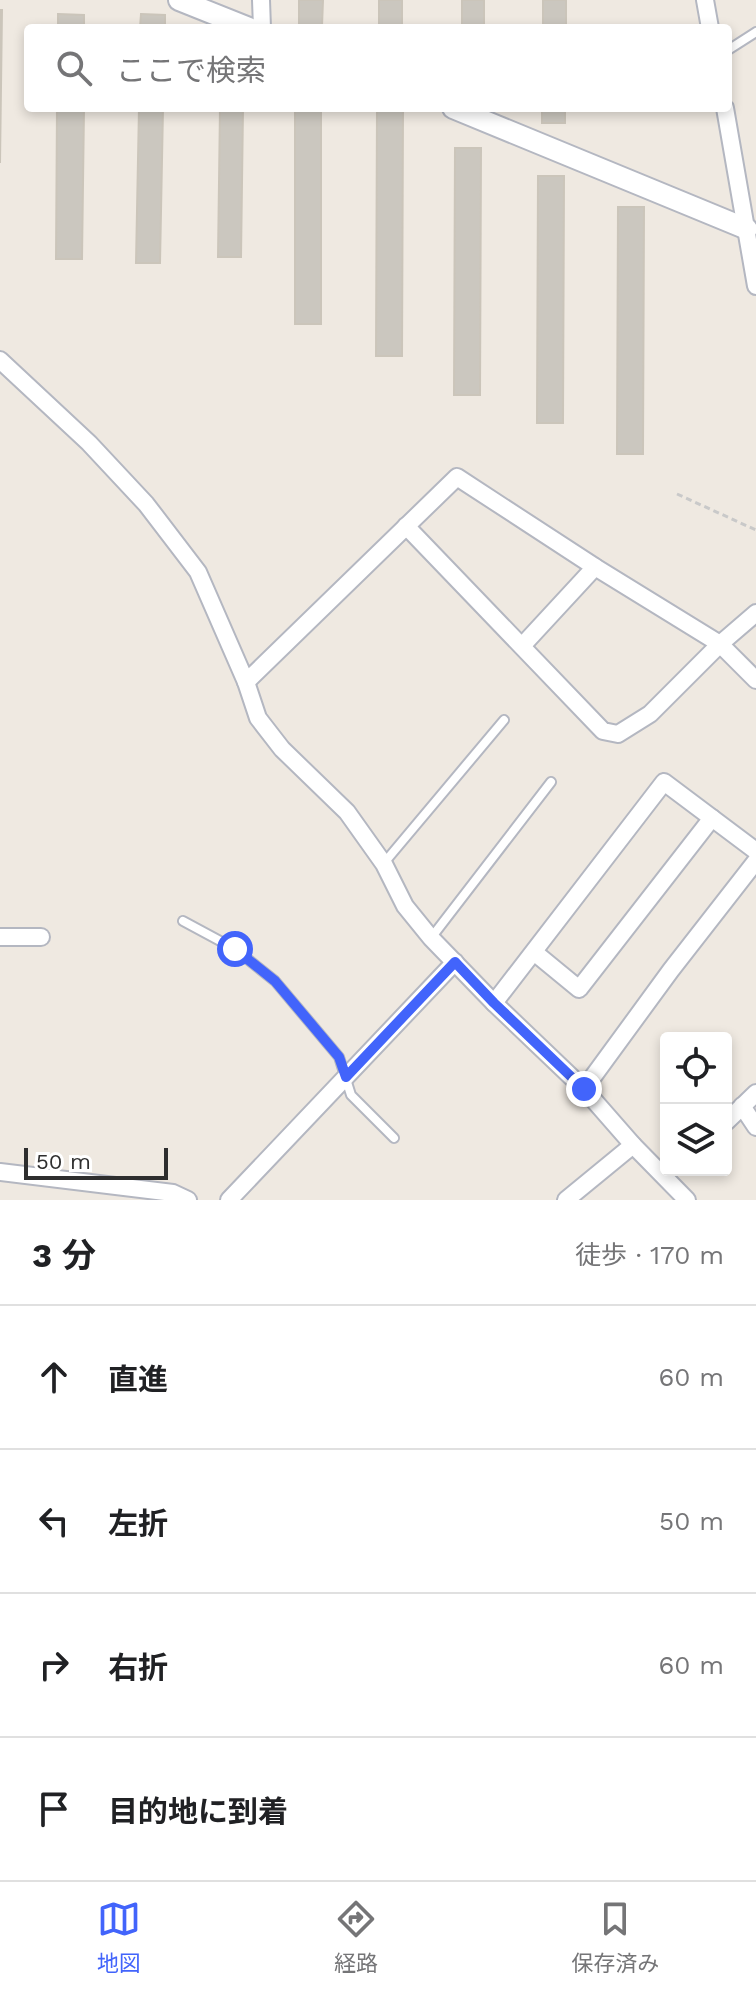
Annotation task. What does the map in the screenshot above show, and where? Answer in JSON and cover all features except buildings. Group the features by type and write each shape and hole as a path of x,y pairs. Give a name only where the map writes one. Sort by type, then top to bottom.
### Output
{"street":[{"path":"179,0 239,24"},
{"path":"261,0 262,24"},
{"path":"705,0 709,24"},
{"path":"463,112 747,229"},
{"path":"726,112 756,286"},
{"path":"0,360 89,443 146,504 198,572 246,682 258,718 282,749 347,812 384,864 405,906 431,938 584,1089 633,1145 660,1166"},
{"path":"246,682 457,477 720,644 756,680"},
{"path":"406,526 603,731 618,734 650,714 756,613"},
{"path":"522,646 595,567"},
{"path":"494,1003 664,782 756,851"},
{"path":"534,952 579,989 712,818"},
{"path":"584,1089 756,861"},
{"path":"0,937 41,937"},
{"path":"229,1200 455,962"},
{"path":"732,1116 756,1093"},
{"path":"742,1106 756,1127"},
{"path":"566,1200 633,1145"},
{"path":"0,1172 173,1193 188,1200"},
{"path":"672,1176 687,1200"}],"lane":[{"path":"732,47 756,32"},
{"path":"384,864 504,720"},
{"path":"431,938 551,782"},
{"path":"183,921 235,949 275,981 339,1057 351,1095 394,1138"}],"path":[{"path":"677,494 756,530"}],"route":[{"path":"235,949 275,981 339,1057 346,1077 455,962 584,1089"}]}
